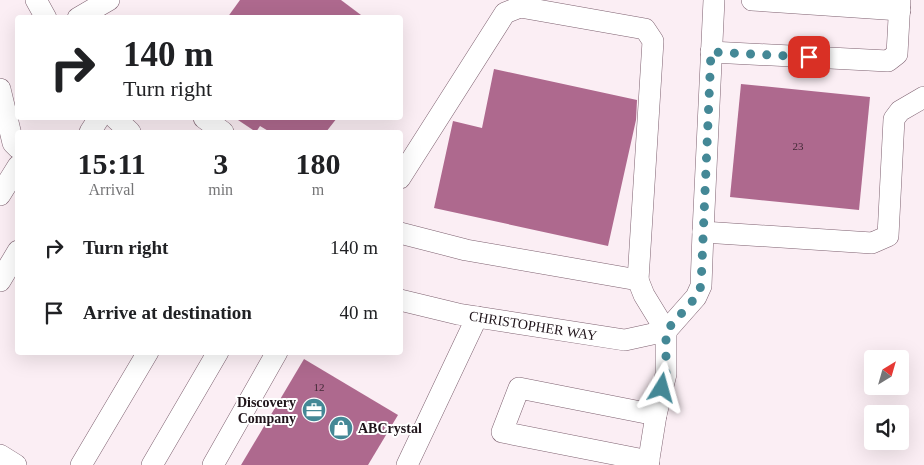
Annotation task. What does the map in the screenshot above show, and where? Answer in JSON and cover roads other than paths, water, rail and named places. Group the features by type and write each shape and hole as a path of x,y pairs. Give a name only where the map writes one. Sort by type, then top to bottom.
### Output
{"street":[{"path":"36,0 44,15"},
{"path":"666,331 696,297 701,286 714,0"},
{"path":"711,52 888,61 897,54 900,5 752,0"},
{"path":"83,15 107,1"},
{"path":"403,173 505,13 520,7 645,28 653,41 638,280 644,295 666,331 666,374 656,415 649,463 502,432 519,388 656,415"},
{"path":"0,90 15,144"},
{"path":"703,232 872,243 888,236 894,119 900,111 924,97"},
{"path":"118,120 128,130"},
{"path":"207,120 220,130"},
{"path":"0,195 15,171"},
{"path":"403,234 466,250 638,280"},
{"name":"CHRISTOPHER WAY","path":"403,301 477,317 625,340 666,331"},
{"path":"407,465 477,317"},
{"path":"81,465 146,355"},
{"path":"156,464 216,355"},
{"path":"212,465 275,355"},
{"path":"0,456 16,465"}],"place":[{"name":"Discovery Company","path":"314,410"},
{"name":"ABCrystal","path":"341,428"}]}
